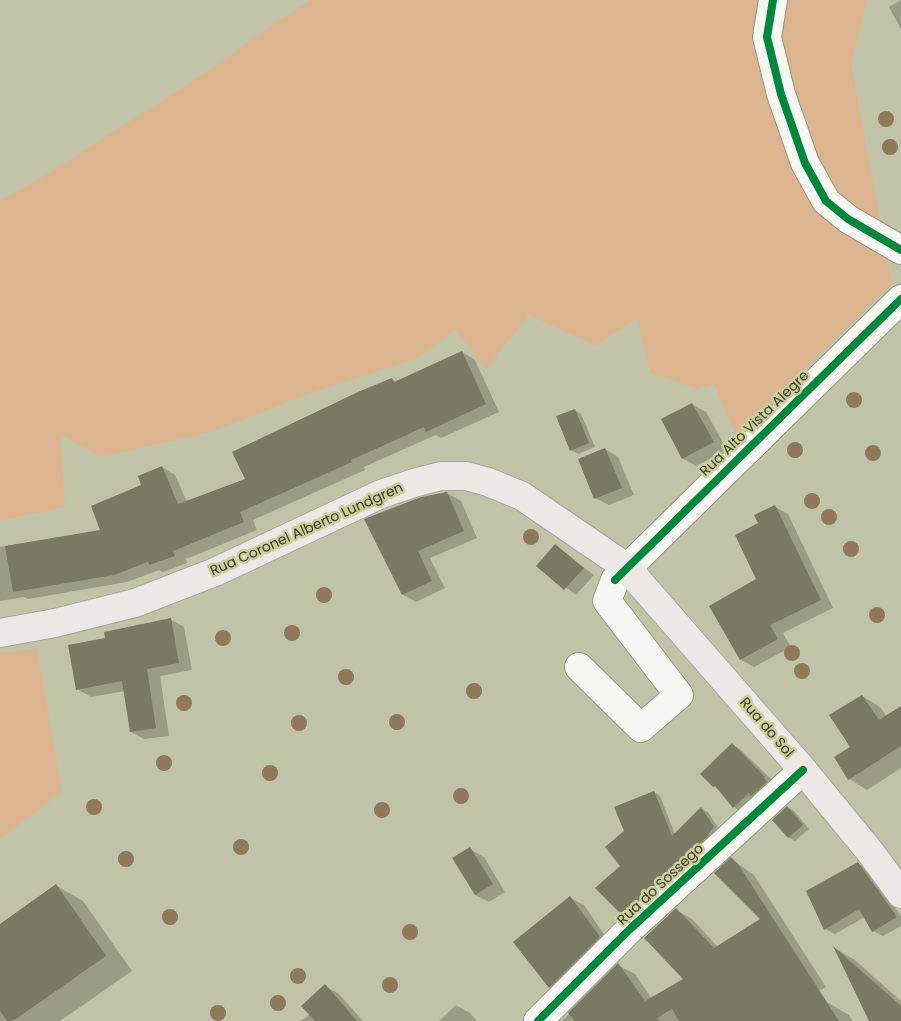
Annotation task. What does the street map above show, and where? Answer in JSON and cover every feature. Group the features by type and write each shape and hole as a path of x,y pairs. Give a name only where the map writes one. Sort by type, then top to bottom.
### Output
{"main road":[{"name":"Rua Coronel Alberto Lundgren","path":"0,634 55,624 135,603 215,572 381,494 441,476 466,476 488,482 522,496 620,574"},
{"name":"Rua do Sol","path":"620,574 803,770 871,853 901,894"}],"street":[{"path":"773,0 767,37 781,94 805,163 826,201 848,219 901,250"},
{"name":"Rua Alto Vista Alegre","path":"620,574 901,300"},
{"path":"579,667 641,728 679,695 607,601 620,574"},
{"name":"Rua do Sossego","path":"538,1021 629,930 803,770"}],"shaded area":[{"path":"311,0 867,0 851,64 892,283 736,436 714,384 697,389 650,373 637,318 595,346 529,315 486,369 456,330 416,359 308,394 212,432 101,457 60,434 65,507 0,521 0,201 39,179 208,71 277,21"},
{"path":"37,648 62,792 0,839 0,653"}],"building":[{"path":"462,351 486,404 426,432 424,427 351,460 352,462 240,512 244,522 173,551 175,556 149,565 148,562 114,575 13,592 5,546 100,530 91,506 141,485 138,476 162,466 178,504 245,479 232,452 358,392 392,378 394,382"},
{"path":"692,403 714,442 682,459 661,419"},
{"path":"575,409 589,443 570,451 556,416"},
{"path":"605,448 622,488 594,499 578,459"},
{"path":"447,492 464,531 418,551 432,581 402,595 364,519 421,497"},
{"path":"775,505 821,600 770,625 778,639 740,660 709,606 756,579 735,535 758,523 754,515"},
{"path":"555,544 584,568 564,590 536,566"},
{"path":"171,618 179,663 147,669 156,728 130,732 122,681 76,690 68,645 105,638 104,632"},
{"path":"862,695 879,720 901,706 901,746 848,780 834,757 850,747 829,715"},
{"path":"732,743 765,777 767,782 751,796 749,793 733,808 715,786 713,787 700,774"},
{"path":"654,791 672,836 701,807 714,827 709,835 622,915 595,888 620,866 605,847 624,831 614,807"},
{"path":"787,806 803,825 788,838 772,820"},
{"path":"470,847 493,884 475,895 452,858"},
{"path":"731,857 738,864 839,1021 679,1021 672,1009 657,1018 659,1021 575,1021 568,1013 618,963 645,1001 683,979 644,938 676,908 714,948 760,919 714,873"},
{"path":"858,862 897,917 872,932 859,909 824,930 806,891"},
{"path":"56,884 106,956 13,1021 7,1021 0,1011 0,924"},
{"path":"570,896 600,937 549,988 513,942"},
{"path":"833,946 901,1006 901,1021 869,1021"},
{"path":"325,984 357,1021 315,1021 301,1006"}],"cycle path":[{"path":"773,0 767,37 781,94 805,163 826,201 848,219 901,250"},
{"path":"615,580 901,299"},
{"path":"538,1021 629,930 803,770"}]}
